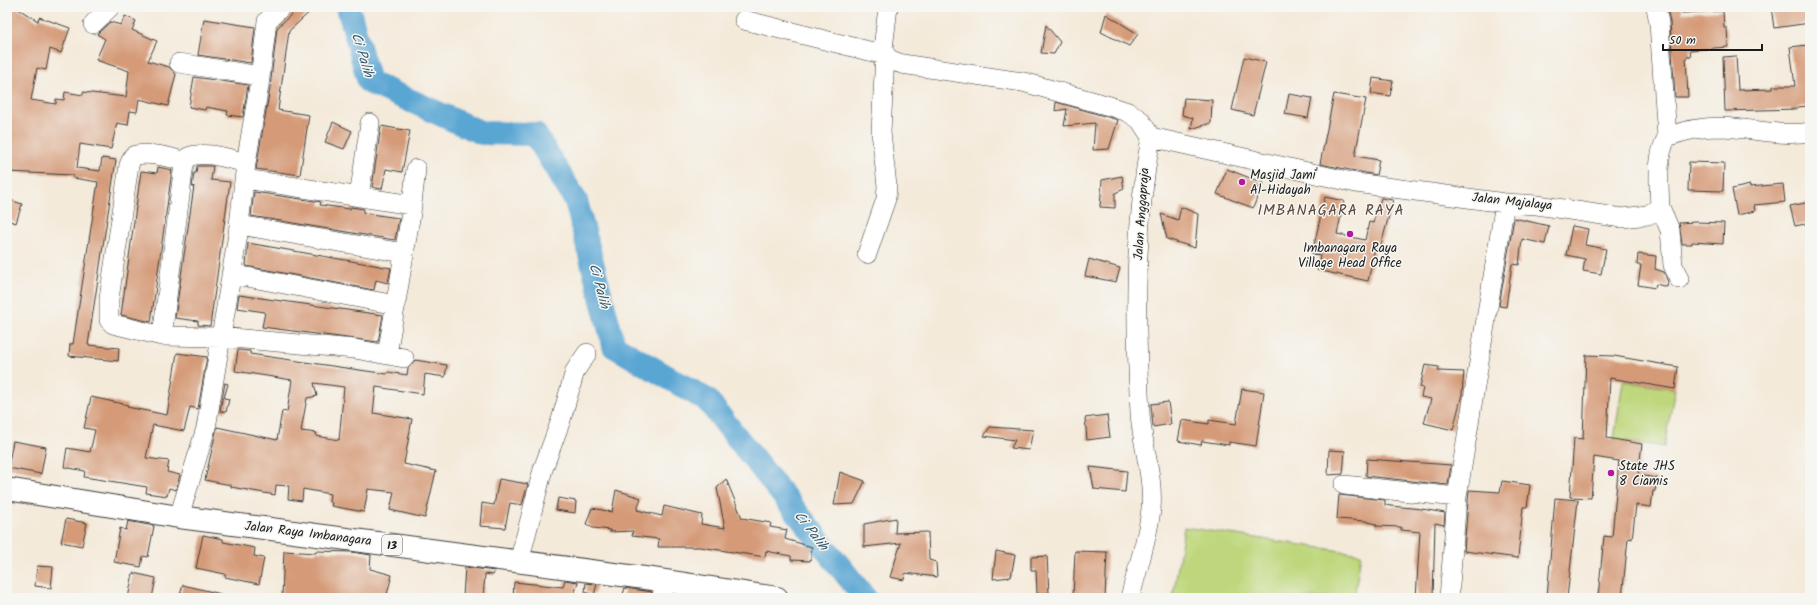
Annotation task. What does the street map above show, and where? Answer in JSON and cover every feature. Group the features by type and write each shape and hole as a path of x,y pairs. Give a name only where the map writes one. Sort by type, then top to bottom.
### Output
{"highway":[{"name":"Jalan Raya Imbanagara","path":"7,489 179,517 519,562 663,590 777,598"}],"street":[{"path":"93,24 110,7"},
{"path":"179,517 206,428 239,225 245,171 270,14 281,7"},
{"path":"867,254 886,199 887,186 881,132 885,55 883,38 888,7"},
{"path":"1656,7 1659,24 1667,137 1662,148 1660,160 1660,206 1670,230 1673,265 1679,279"},
{"path":"744,20 885,55 889,59 902,64 1023,82 1113,107 1128,112 1140,120 1150,138"},
{"path":"179,63 260,76"},
{"path":"359,197 370,123"},
{"path":"1667,137 1688,130 1722,127 1781,132 1810,132"},
{"name":"Jalan Majalaya","path":"1150,138 1356,183 1537,205 1622,218 1648,215 1660,206"},
{"name":"Jalan Anggapraja","path":"1130,598 1151,509 1151,492 1140,417 1137,357 1141,200 1150,138"},
{"path":"184,164 181,160 160,156 139,154 132,156 129,165 109,299 109,316 113,324 162,336 221,337 355,349 395,356 396,305 412,205 416,169"},
{"path":"162,336 184,164 188,156 195,154 217,156 245,171 359,197 412,205"},
{"path":"1449,598 1457,497 1504,202"},
{"path":"239,225 404,253"},
{"path":"231,274 396,305"},
{"path":"519,562 543,469 561,420 575,370 587,353"},
{"path":"1344,485 1457,497"}],"green space":[{"path":"1623,381 1675,389 1664,447 1614,439"},
{"path":"1184,527 1361,554 1354,598 1173,598"}],"building":[{"path":"11,7 15,7 38,21 39,17 70,28 61,53 50,49 46,70 37,68 31,100 56,104 56,99 64,100 65,92 83,95 83,92 126,97 129,71 96,60 105,39 97,34 110,22 121,25 125,16 136,21 132,30 157,41 148,61 169,67 176,74 168,106 139,99 137,112 130,111 128,125 117,123 111,149 80,144 77,168 100,171 102,158 116,160 88,345 119,348 118,361 69,356 70,344 73,344 98,182 73,178 73,175 7,172 7,14"},
{"path":"299,7 315,7 289,31 278,110 309,115 300,175 256,169 270,88 277,28"},
{"path":"1667,7 1682,7 1682,13 1723,11 1724,28 1727,28 1728,47 1690,50 1691,57 1686,57 1688,97 1675,97 1670,22"},
{"path":"1771,7 1810,7 1810,23 1774,28"},
{"path":"1106,14 1138,34 1129,46 1101,32"},
{"path":"204,19 255,27 251,63 198,55"},
{"path":"1046,25 1060,42 1054,54 1041,53"},
{"path":"1808,45 1810,106 1797,107 1797,109 1725,111 1723,57 1736,56 1738,90 1773,89 1773,86 1795,86 1790,47"},
{"path":"1244,57 1266,62 1253,115 1232,110"},
{"path":"194,77 248,85 243,117 227,115 228,111 206,107 205,110 189,107"},
{"path":"1373,78 1393,81 1390,96 1371,93"},
{"path":"1289,94 1312,98 1308,118 1285,114"},
{"path":"1334,94 1366,99 1355,156 1379,160 1376,175 1320,164"},
{"path":"1184,98 1212,100 1211,123 1191,129 1193,118 1182,115"},
{"path":"1056,102 1118,120 1109,149 1093,150 1095,123 1064,126 1067,109 1055,111"},
{"path":"333,122 352,131 344,149 325,142"},
{"path":"381,126 410,131 402,172 386,169 382,189 372,187"},
{"path":"1689,162 1724,163 1723,191 1688,190"},
{"path":"197,166 213,166 211,180 230,182 210,326 198,325 198,321 175,318 194,186 192,187 194,173 196,173"},
{"path":"158,167 172,170 151,322 121,315 141,171 157,173"},
{"name":"Masjid Jami' Al-Hidayah","path":"1227,169 1263,183 1253,208 1217,194"},
{"path":"1122,176 1124,189 1115,193 1115,208 1100,207 1102,180"},
{"path":"1783,184 1785,202 1754,205 1755,211 1737,215 1732,189 1750,185 1750,187"},
{"path":"254,192 321,202 320,205 350,209 351,207 364,209 363,213 399,218 395,240 251,216"},
{"path":"1325,197 1344,201 1337,234 1365,240 1369,222 1373,223 1381,198 1393,200 1380,249 1375,248 1368,281 1317,270 1320,255 1312,254"},
{"path":"7,199 22,204 16,223 7,220"},
{"path":"1810,202 1810,223 1795,226 1790,206"},
{"path":"1181,207 1198,214 1195,248 1167,239 1161,214 1178,220"},
{"path":"1514,218 1549,226 1545,244 1522,239 1519,265 1512,264 1506,307 1499,306"},
{"path":"1679,223 1724,223 1723,244 1692,242 1692,244 1682,244"},
{"path":"1572,226 1588,229 1585,245 1606,249 1601,274 1583,271 1585,259 1566,255"},
{"path":"248,243 391,268 388,283 376,280 374,290 246,266"},
{"path":"1638,254 1656,256 1655,269 1664,272 1668,282 1667,287 1656,284 1655,288 1638,285 1641,265 1637,265"},
{"path":"1089,259 1120,268 1116,282 1085,276"},
{"path":"239,295 383,315 378,342 262,327 265,312 237,308"},
{"path":"238,350 250,351 250,354 387,374 388,372 407,375 408,368 415,360 447,365 445,377 425,374 423,394 376,387 373,413 412,419 404,464 436,471 425,518 390,510 394,492 368,489 364,512 331,506 332,503 329,502 330,494 303,489 302,501 288,499 289,486 276,485 275,495 231,487 231,485 205,480 217,427 277,440 282,411 287,412 292,380 235,371","holes":["314,383 344,387 339,440 316,436 317,433 301,431 307,398 317,396"]},
{"path":"177,353 207,357 198,409 190,407 184,431 153,425 146,458 169,461 167,472 180,475 176,490 169,488 167,496 146,493 147,487 84,477 85,471 64,467 67,448 90,452 95,430 84,428 91,397 128,405 127,407 167,415"},
{"path":"1586,355 1614,356 1678,367 1675,389 1610,378 1607,438 1642,444 1638,475 1657,478 1655,491 1653,491 1651,507 1636,505 1632,539 1628,538 1622,598 1598,597 1604,536 1612,537 1619,461 1594,457 1591,498 1570,497 1574,438 1583,439"},
{"path":"1425,365 1439,367 1438,371 1464,372 1462,394 1453,430 1424,423 1431,399 1421,397 1423,388 1420,387"},
{"path":"225,383 228,384 224,398 229,399 226,412 220,411"},
{"path":"1242,389 1264,392 1256,446 1229,442 1229,445 1202,441 1201,445 1178,441 1182,420 1209,424 1209,420 1236,424"},
{"path":"1168,402 1171,424 1153,427 1151,404"},
{"path":"1107,415 1110,437 1087,440 1085,418"},
{"path":"990,427 1033,430 1029,450 1011,448 1015,440 984,436"},
{"path":"13,441 46,447 41,474 8,468"},
{"path":"1329,450 1345,451 1343,474 1328,475"},
{"path":"1367,459 1451,465 1448,485 1366,476"},
{"path":"1090,467 1127,471 1125,492 1094,489"},
{"path":"840,472 865,481 854,504 834,505"},
{"path":"499,479 528,484 522,505 510,503 505,528 480,526 482,503 494,505"},
{"path":"726,479 742,518 771,523 770,527 787,530 785,539 812,547 810,561 791,560 791,556 766,551 765,557 700,547 658,547 659,539 632,536 633,531 610,532 610,530 593,528 586,524 592,508 612,512 616,490 641,498 637,510 662,516 664,506 702,515 701,524 725,528 717,488"},
{"path":"1502,481 1530,485 1527,507 1523,507 1518,558 1464,551 1469,490 1500,492"},
{"path":"1339,495 1385,500 1385,505 1445,513 1444,525 1435,523 1433,598 1416,598 1420,532 1401,530 1401,527 1376,526 1376,524 1365,521 1337,519"},
{"path":"558,498 576,501 575,513 556,510"},
{"path":"1555,498 1578,500 1567,598 1547,598"},
{"path":"896,518 895,533 928,532 929,560 936,562 937,577 905,573 904,580 890,577 901,543 864,547 864,524"},
{"path":"66,519 87,523 82,546 61,542"},
{"path":"128,521 154,526 148,557 143,556 141,567 114,562 120,528 126,530"},
{"path":"203,535 223,539 223,542 255,548 254,556 264,558 259,584 225,577 225,574 196,568"},
{"path":"284,551 316,553 316,551 352,552 371,555 370,569 392,575 386,598 318,598 282,596"},
{"path":"996,551 1015,555 1011,577 993,579"},
{"path":"1075,551 1107,552 1105,598 1073,598"},
{"path":"1047,556 1049,593 1037,594 1036,570 1031,570 1031,557"},
{"path":"37,566 53,567 51,588 35,586"},
{"path":"465,567 495,571 493,575 485,574 483,598 463,598"},
{"path":"133,573 156,578 152,598 128,598"},
{"path":"565,580 578,582 573,598 513,598 514,582 563,587"},
{"path":"586,583 597,584 594,595 585,592"},
{"path":"183,585 221,594 221,598 179,598"},
{"path":"625,588 652,592 651,598 622,597"}],"waterway":[{"name":"Ci Palih","path":"348,7 369,82 482,133 535,134 576,201 614,346 707,400 865,598"}],"place":[{"name":"Masjid Jami' Al-Hidayah","path":"1242,182"},
{"name":"Imbanagara Raya Village Head Office","path":"1350,234"},
{"name":"State JHS 8 Ciamis","path":"1611,473"}],"district":[{"name":"IMBANAGARA RAYA","path":"1331,211"}]}
